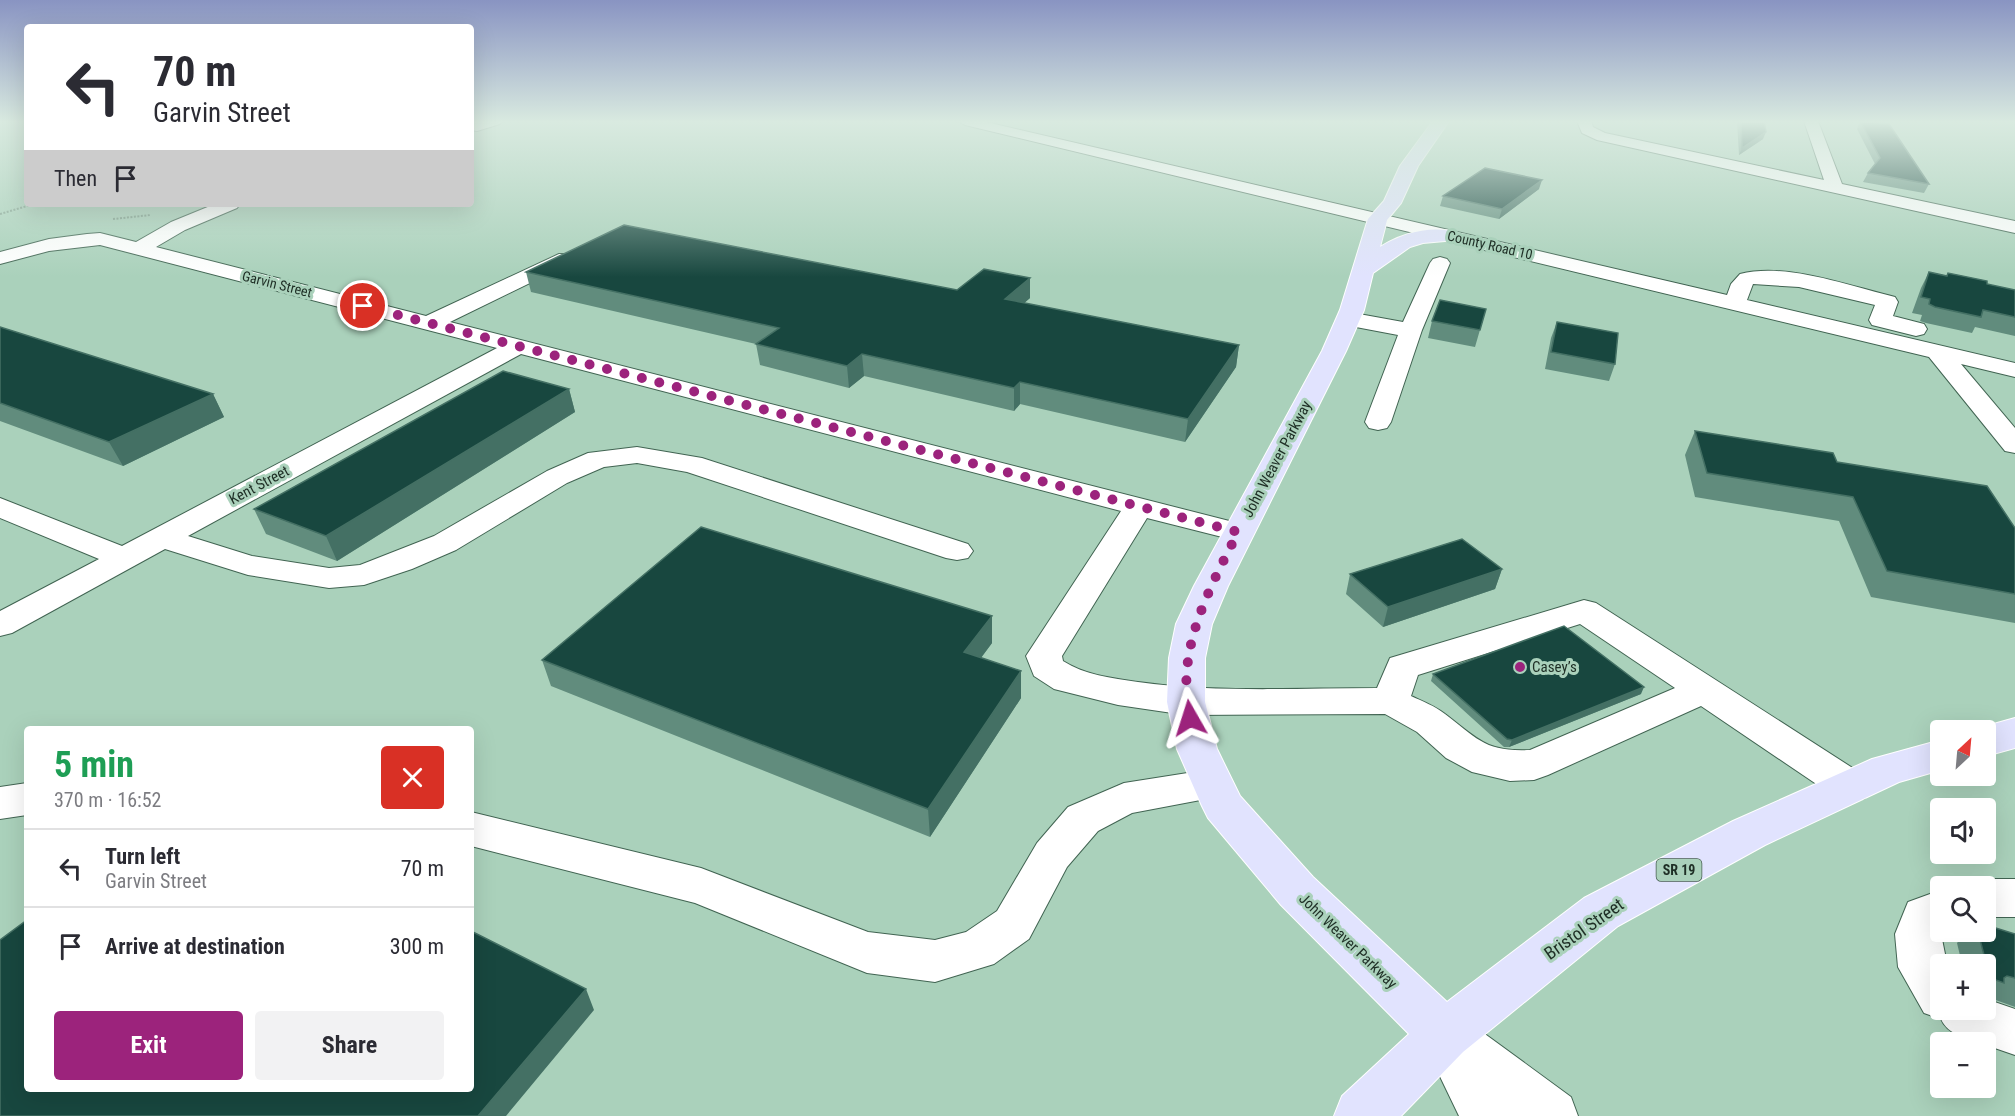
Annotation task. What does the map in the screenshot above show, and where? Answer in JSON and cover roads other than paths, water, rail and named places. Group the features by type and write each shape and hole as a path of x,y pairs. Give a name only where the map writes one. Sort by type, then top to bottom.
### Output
{"main road":[{"name":"John Weaver Parkway","path":"1406,173 1392,203 1374,209 1364,270 1348,319 1334,351 1238,532 1194,624 1187,658 1186,702 1197,749 1223,806 1297,891 1445,1035"},
{"path":"1364,270 1392,247 1407,239 1419,236 1449,236"},
{"path":"1996,738 2015,733"},
{"name":"Bristol Street","path":"1362,1116 1445,1035 1601,912 1749,833 1887,771 1930,758"}],"street":[{"name":"County Road 10","path":"1207,173 1374,209 1449,236 2015,370"},
{"path":"1767,173 2015,227"},
{"path":"1829,173 1835,188"},
{"path":"128,246 224,207"},
{"name":"Garvin Street","path":"0,258 36,247 76,240 100,239 1238,532"},
{"path":"430,323 589,248"},
{"path":"1378,422 1410,330 1440,263"},
{"path":"1735,304 1746,278 1760,277 1788,280 1887,302 1880,320 1922,330 1927,349 2015,445"},
{"path":"1348,319 1410,330"},
{"name":"Kent Street","path":"2,622 519,346"},
{"path":"162,538 248,565 329,578 364,575 402,562 445,543 557,477 598,459 637,454 692,464 957,551"},
{"path":"1139,506 1044,656 1047,667 1067,680 1118,692 1186,702 1391,701 1430,722 1460,748 1486,762 1510,766 1534,765 1704,690"},
{"path":"0,507 124,558"},
{"path":"1391,701 1403,667 1584,610 1851,787"},
{"path":"474,831 701,886 867,952 935,961 978,949 1013,925 1052,855 1083,819 1124,799 1213,784"},
{"path":"0,803 24,800"},
{"path":"1930,914 1924,916 1918,934 1922,968 1930,980"},
{"path":"1979,1020 2015,1032"},
{"path":"1445,1035 1487,1116"},
{"path":"1445,1035 1552,1116"}],"place":[{"name":"Casey’s","path":"1520,667"}]}
